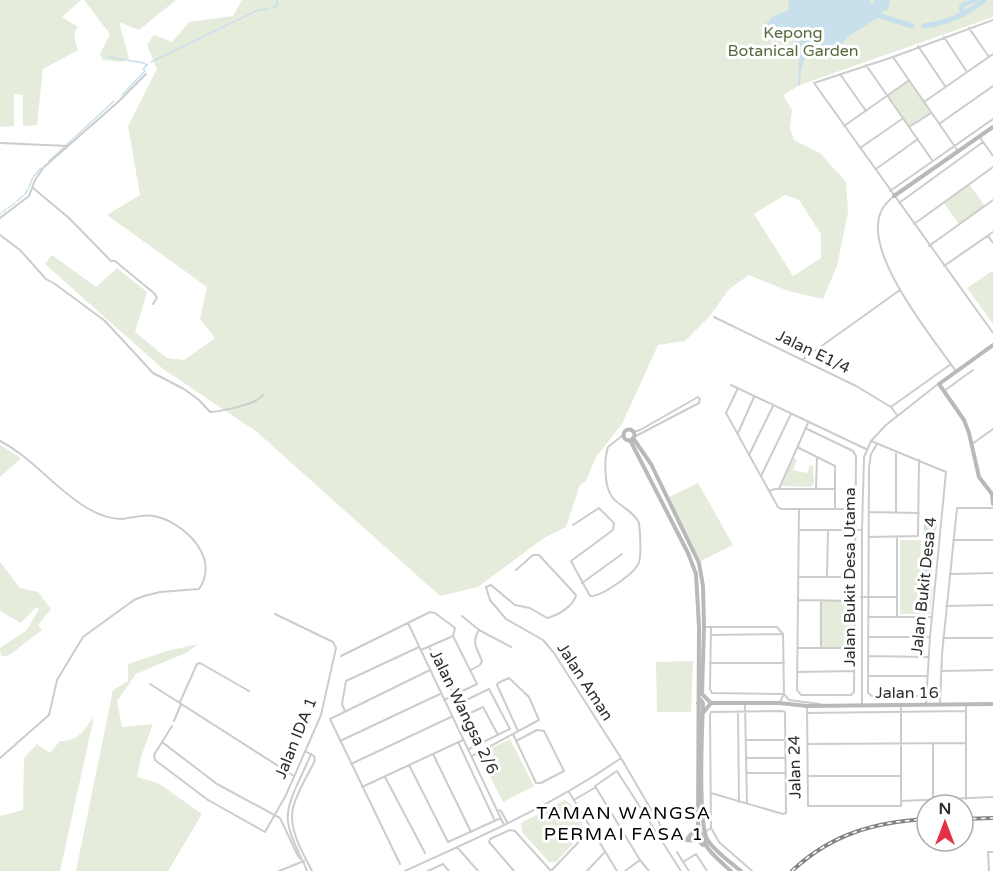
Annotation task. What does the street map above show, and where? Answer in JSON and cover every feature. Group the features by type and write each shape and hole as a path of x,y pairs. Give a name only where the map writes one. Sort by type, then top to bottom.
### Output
{"street":[{"path":"993,20 814,83 993,333"},
{"path":"969,28 989,57"},
{"path":"944,37 967,72"},
{"path":"918,46 946,87"},
{"path":"924,102 993,54"},
{"path":"893,57 958,151"},
{"path":"866,65 932,160"},
{"path":"29,196 44,167 118,102 146,74"},
{"path":"840,74 866,111"},
{"path":"844,126 909,81"},
{"path":"939,124 993,86"},
{"path":"909,127 931,113"},
{"path":"860,148 903,118"},
{"path":"890,191 993,119"},
{"path":"956,371 888,269 878,229 881,212 894,196 993,127"},
{"path":"980,136 993,156"},
{"path":"875,170 918,140"},
{"path":"899,203 983,142"},
{"path":"0,143 67,145"},
{"path":"914,224 993,167"},
{"path":"32,187 69,218 111,261 115,261 155,294 157,298 153,304"},
{"path":"0,218 37,192"},
{"path":"929,246 993,200"},
{"path":"944,266 993,232"},
{"path":"0,235 20,249 46,279 105,321 153,373 184,388 210,412 236,407 260,399 264,395"},
{"path":"988,236 993,243"},
{"path":"802,360 900,290"},
{"name":"Jalan E1/4","path":"714,317 856,386 891,407 897,415"},
{"path":"731,385 866,449 897,415 993,345"},
{"path":"891,407 951,364"},
{"path":"944,391 973,370"},
{"path":"939,384 964,420 979,477 992,494 993,506 957,508 943,638 940,704"},
{"path":"738,388 727,414 778,507 855,509"},
{"path":"738,433 754,396"},
{"path":"623,435 625,439 633,436 699,403 700,399 698,397 633,436"},
{"path":"749,454 773,405"},
{"path":"761,476 791,413"},
{"path":"779,489 808,422"},
{"path":"799,509 797,690 801,696 853,694 856,456 853,451 805,428"},
{"path":"972,444 993,429"},
{"path":"573,525 599,508 614,523 615,527 571,561 592,597 605,592 624,578 639,562 639,523 637,518 611,496 604,466 608,447 627,430 651,464 699,563 703,586 698,703 698,824 696,830 686,840"},
{"path":"0,441 18,450 50,480 88,508 113,518 151,516 170,523 199,546 205,556 207,566 201,588 160,592 134,600 83,637 57,680 54,697 46,718 0,758"},
{"path":"869,537 916,537 919,533 919,460 871,441"},
{"name":"Jalan Bukit Desa Utama","path":"877,444 869,468 869,695 926,696"},
{"path":"797,447 835,466 836,509"},
{"name":"Jalan Bukit Desa Utama","path":"862,705 863,463 866,449"},
{"path":"896,451 896,513"},
{"path":"816,489 817,457"},
{"name":"Jalan Bukit Desa 4","path":"919,460 946,472 926,704"},
{"path":"769,491 836,489"},
{"path":"869,512 919,513"},
{"path":"799,530 862,530"},
{"path":"827,577 828,530"},
{"path":"897,537 897,617"},
{"path":"953,540 993,540"},
{"path":"582,582 622,554"},
{"name":"Jalan Aman","path":"516,570 533,555 537,555 576,595 573,603 547,618 530,608 515,605 491,585 486,586 490,600 506,619 543,640 554,653 621,758 666,835 674,839 686,840"},
{"path":"950,574 993,573"},
{"path":"798,577 855,577"},
{"path":"861,597 897,597"},
{"path":"798,600 855,601"},
{"path":"821,600 821,648"},
{"path":"946,606 993,605"},
{"path":"341,656 433,612 455,628 453,636 471,670 476,685 444,700"},
{"name":"Jalan IDA 1","path":"162,742 154,756 155,760 208,800 265,832 294,776 321,715 336,646 333,642 275,614"},
{"path":"462,616 479,630 511,647"},
{"path":"868,617 932,617"},
{"name":"Jalan Wangsa 2/6","path":"408,623 463,740 506,824"},
{"path":"702,627 777,627 783,634 784,663 784,694 779,703"},
{"path":"711,627 710,663 784,663"},
{"path":"471,670 480,665 482,661 474,646 475,636 479,630"},
{"path":"711,635 783,634"},
{"path":"345,711 342,704 346,681 453,636"},
{"path":"868,637 930,637"},
{"path":"943,638 993,638"},
{"path":"429,647 454,696"},
{"path":"798,648 854,648"},
{"path":"868,656 929,657"},
{"path":"174,721 198,663 204,664 249,692"},
{"name":"Jalan 16","path":"710,663 712,693 784,694 786,698 793,701 822,705"},
{"path":"400,864 330,720 430,670"},
{"path":"941,671 993,670"},
{"path":"798,672 854,672"},
{"path":"868,676 927,676"},
{"path":"472,756 539,719 529,697 509,678 497,685 518,730"},
{"path":"150,684 294,776"},
{"path":"468,750 478,745 498,735 510,728 490,689 458,704 478,745"},
{"path":"340,741 441,693"},
{"path":"700,694 711,703 703,713"},
{"path":"698,703 702,701 703,713 703,834 713,847 741,871"},
{"name":"Jalan 16","path":"711,703 779,703 807,706 993,704"},
{"path":"746,703 747,804"},
{"path":"900,704 901,803 915,802"},
{"path":"966,704 966,793"},
{"name":"Jalan 24","path":"807,706 808,806 901,803"},
{"path":"464,716 483,707 498,735"},
{"path":"738,711 740,802"},
{"path":"807,713 966,711"},
{"path":"711,794 783,814 786,810 785,712 711,712 711,794 711,828 719,842 752,871"},
{"path":"351,764 452,717"},
{"path":"172,726 162,742 217,784 284,822 298,856 305,860"},
{"path":"513,734 516,741 536,783 541,783 564,771 544,731 537,730 516,741"},
{"path":"362,788 463,740"},
{"path":"746,740 786,740"},
{"path":"458,742 495,821"},
{"path":"933,743 933,793"},
{"path":"807,744 966,743"},
{"path":"305,751 315,760 294,804 292,819 307,871"},
{"path":"311,754 290,802 288,819 291,835 312,871"},
{"path":"433,754 471,832"},
{"path":"405,871 569,792 621,758"},
{"path":"746,758 786,758"},
{"path":"409,765 448,842 501,818"},
{"path":"574,800 617,771 680,871"},
{"path":"746,773 786,773"},
{"path":"807,776 901,776"},
{"path":"385,777 425,853"},
{"path":"596,786 640,860 649,871"},
{"path":"569,792 617,871"},
{"path":"975,798 993,797"},
{"name":"Jalan Wangsa 2/6","path":"499,810 498,813 506,824"},
{"path":"698,824 708,850"},
{"path":"686,840 703,834 711,828"},
{"path":"514,871 489,842 512,830 551,871 590,830"},
{"path":"686,840 699,841 731,871"},
{"path":"457,847 478,871"},
{"path":"677,852 689,871"},
{"path":"989,871 988,852 993,852"},
{"path":"587,871 604,853"},
{"path":"683,862 696,854 707,871"},
{"path":"279,871 305,860"},
{"path":"625,871 640,860"},
{"path":"428,871 444,864 449,871"},
{"path":"292,866 295,871"}],"green space":[{"path":"0,0 81,0 62,17 78,27 75,41 78,50 43,69 37,125 23,126 23,95 14,94 14,126 0,127"},
{"path":"84,0 176,0 139,30 119,22 129,58 122,62 103,60 100,54 110,34"},
{"name":"Kepong Botanical Garden","path":"242,0 993,0 993,17 800,85 783,95 792,110 790,128 794,140 820,153 846,182 848,212 837,266 823,299 788,291 749,275 729,289 710,316 685,341 658,345 622,424 596,457 586,481 580,485 566,527 544,538 478,587 440,596 257,432 163,369 45,264 52,255 96,287 117,268 147,292 135,332 167,358 184,360 215,338 200,319 207,287 107,215 140,195 128,126 157,69 147,45 154,35 172,42 189,22 233,16","holes":["785,195 799,200 821,234 821,258 793,276 754,214"]},
{"path":"909,81 931,113 909,127 888,96"},
{"path":"969,184 985,206 959,224 944,203"},
{"path":"993,272 993,324 967,288"},
{"path":"0,445 21,458 0,477"},
{"path":"793,458 797,460 793,470 807,473 810,465 813,465 814,483 811,487 782,486"},
{"path":"698,483 733,545 699,562 669,497"},
{"path":"900,540 921,540 920,587 933,588 930,614 900,614"},
{"path":"0,562 20,588 38,592 51,609 38,625 42,630 8,656 1,656 0,648 27,630 39,609 36,607 21,623 0,611"},
{"path":"821,600 855,601 854,648 821,648"},
{"path":"198,644 188,652 136,674 117,701 122,727 153,724 141,757 137,777 158,783 202,814 168,871 76,871 113,690 128,681 128,664"},
{"path":"693,661 691,712 657,712 656,662"},
{"path":"94,717 60,871 0,871 0,816 23,810 24,758 37,744 50,753 60,741 72,739 80,734"},
{"path":"510,739 534,786 503,802 479,754"},
{"path":"565,800 578,814 584,832 556,862 549,862 522,832 521,823"}],"water":[{"path":"789,0 869,0 872,4 874,0 890,0 888,10 883,11 881,16 847,37 838,51 825,57 811,54 807,57 802,66 798,86 798,53 794,38 783,26 767,31 764,26 772,17 788,10"},
{"path":"924,520 937,520 934,558 923,558"},
{"path":"923,560 933,560 931,586 922,586"}],"waterway":[{"path":"271,8 276,7 278,0"},
{"path":"964,14 961,8 963,5 975,0"},
{"path":"924,26 956,18 984,0"},
{"path":"151,62 258,10 268,9"},
{"path":"881,16 912,26"},
{"path":"108,57 146,65"},
{"path":"122,95 145,71 143,69 148,64"},
{"path":"49,161 114,101"},
{"path":"29,187 33,177 41,168"},
{"path":"25,194 28,189"},
{"path":"17,201 23,196"},
{"path":"8,208 15,203"},
{"path":"3,212 6,209"}],"railway":[{"path":"975,819 993,818"},
{"path":"792,871 807,858 838,839 872,827 915,820"}],"district":[{"name":"TAMAN WANGSA PERMAI FASA 1","path":"624,823"}]}
